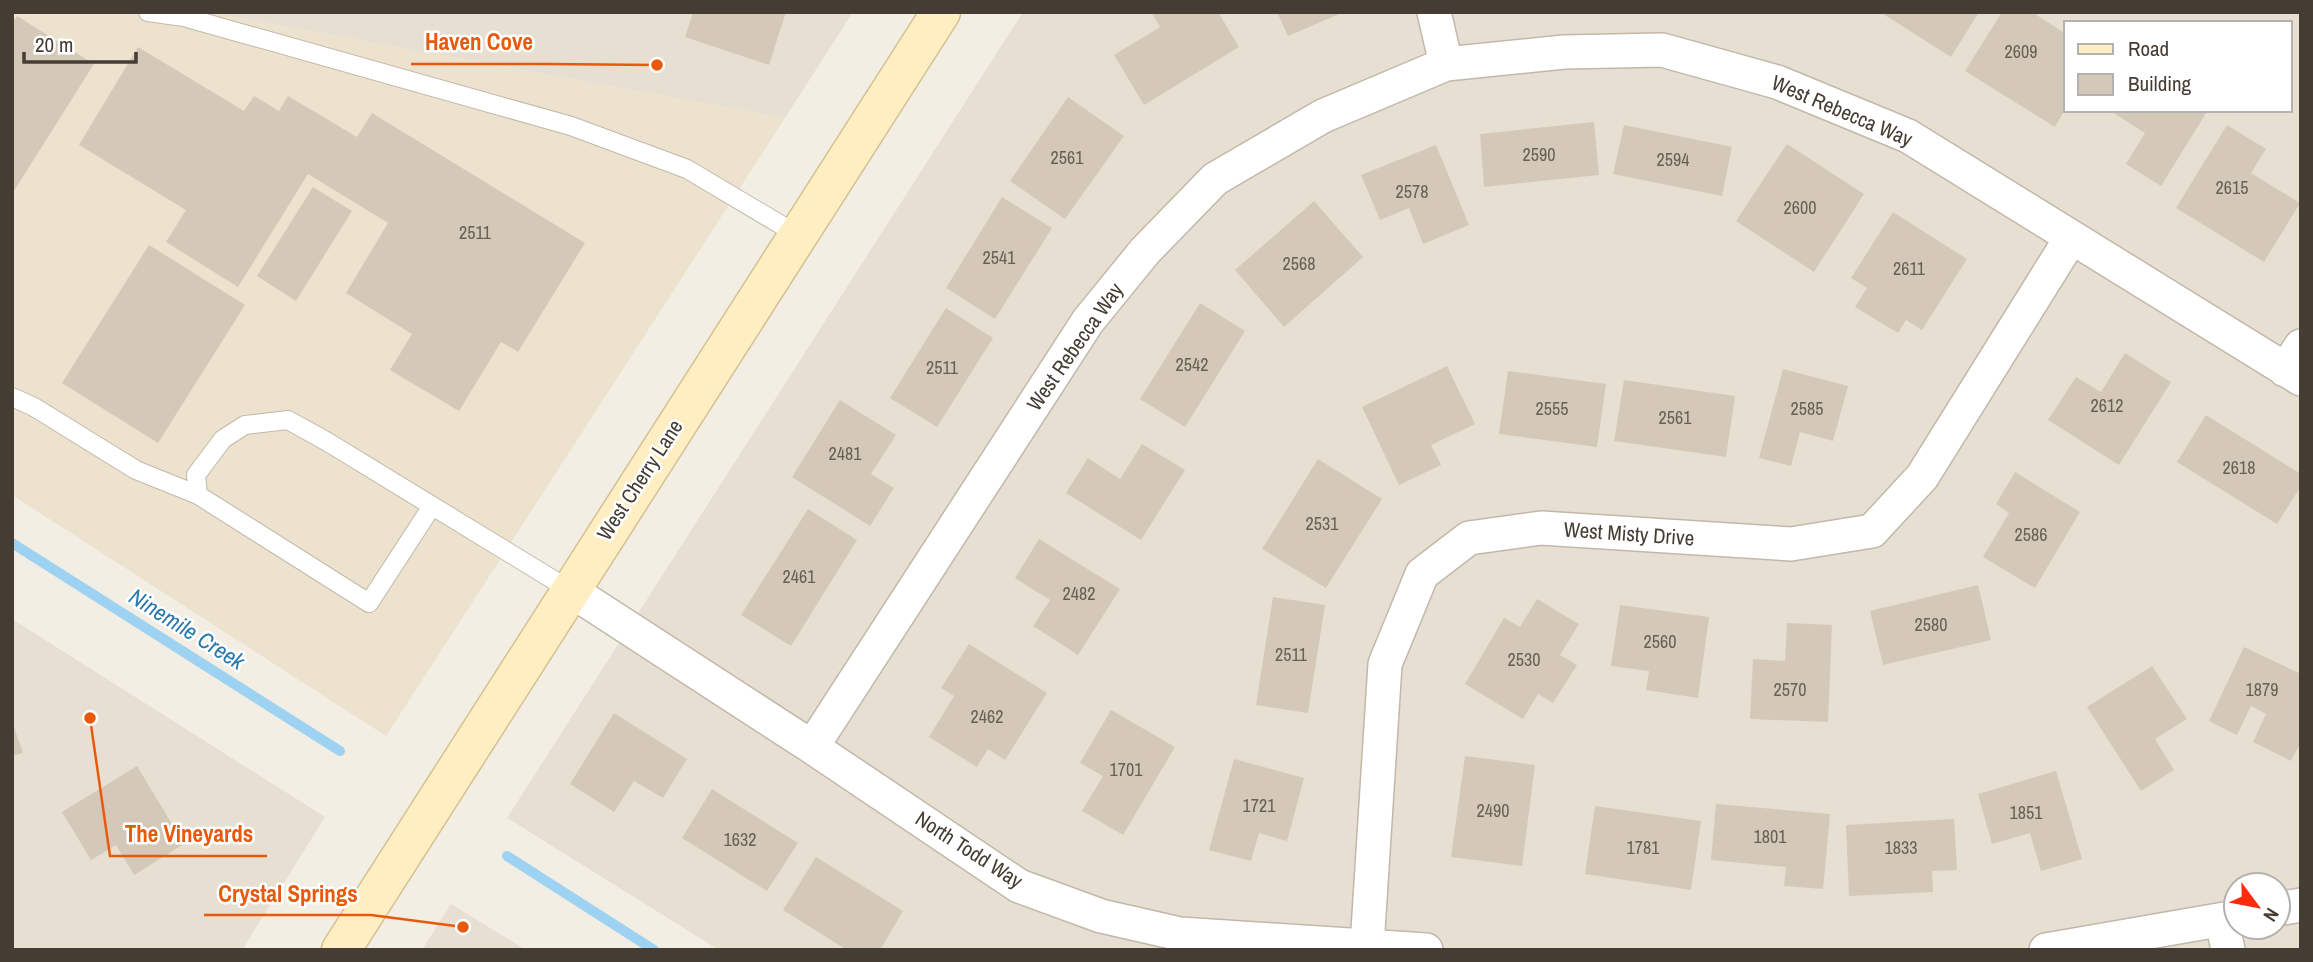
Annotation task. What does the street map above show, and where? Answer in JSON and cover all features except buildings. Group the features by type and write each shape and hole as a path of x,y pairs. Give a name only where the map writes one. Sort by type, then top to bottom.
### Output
{"main road":[{"name":"West Cherry Lane","path":"341,950 941,12"}],"street":[{"path":"1434,12 1446,64"},
{"name":"West Rebecca Way","path":"813,747 1088,321 1144,251 1215,179 1324,116 1446,64 1564,52 1662,50 1777,82 1908,136 2071,238 2296,365"},
{"name":"West Misty Drive","path":"1367,946 1385,664 1422,574 1469,538 1541,528 1791,544 1872,531 1923,477 2071,238"},
{"name":"North Todd Way","path":"570,590 813,747 1019,886 1101,916 1180,934 1426,950"},
{"path":"2046,950 2222,930"}],"lane":[{"path":"148,12 184,17 571,126 687,169 798,235"},
{"path":"12,397 34,407 136,470 198,495 369,603 432,506"},
{"path":"198,495 196,475 223,439 245,425 288,420 570,590"}],"shaded area":[{"path":"12,12 206,12 785,118 386,736 12,495"},
{"path":"206,12 853,12 785,118"},
{"path":"1023,12 2301,12 2301,950 719,950 507,818"},
{"path":"12,619 325,817 242,950 12,950"},
{"path":"451,904 526,950 422,950"}],"waterway":[{"name":"Ninemile Creek","path":"12,543 340,751"},
{"name":"Ninemile Creek","path":"507,856 654,950"}],"place":[{"name":"Haven Cove","path":"657,65"},
{"name":"The Vineyards","path":"90,718"},
{"name":"Crystal Springs","path":"463,927"}]}
